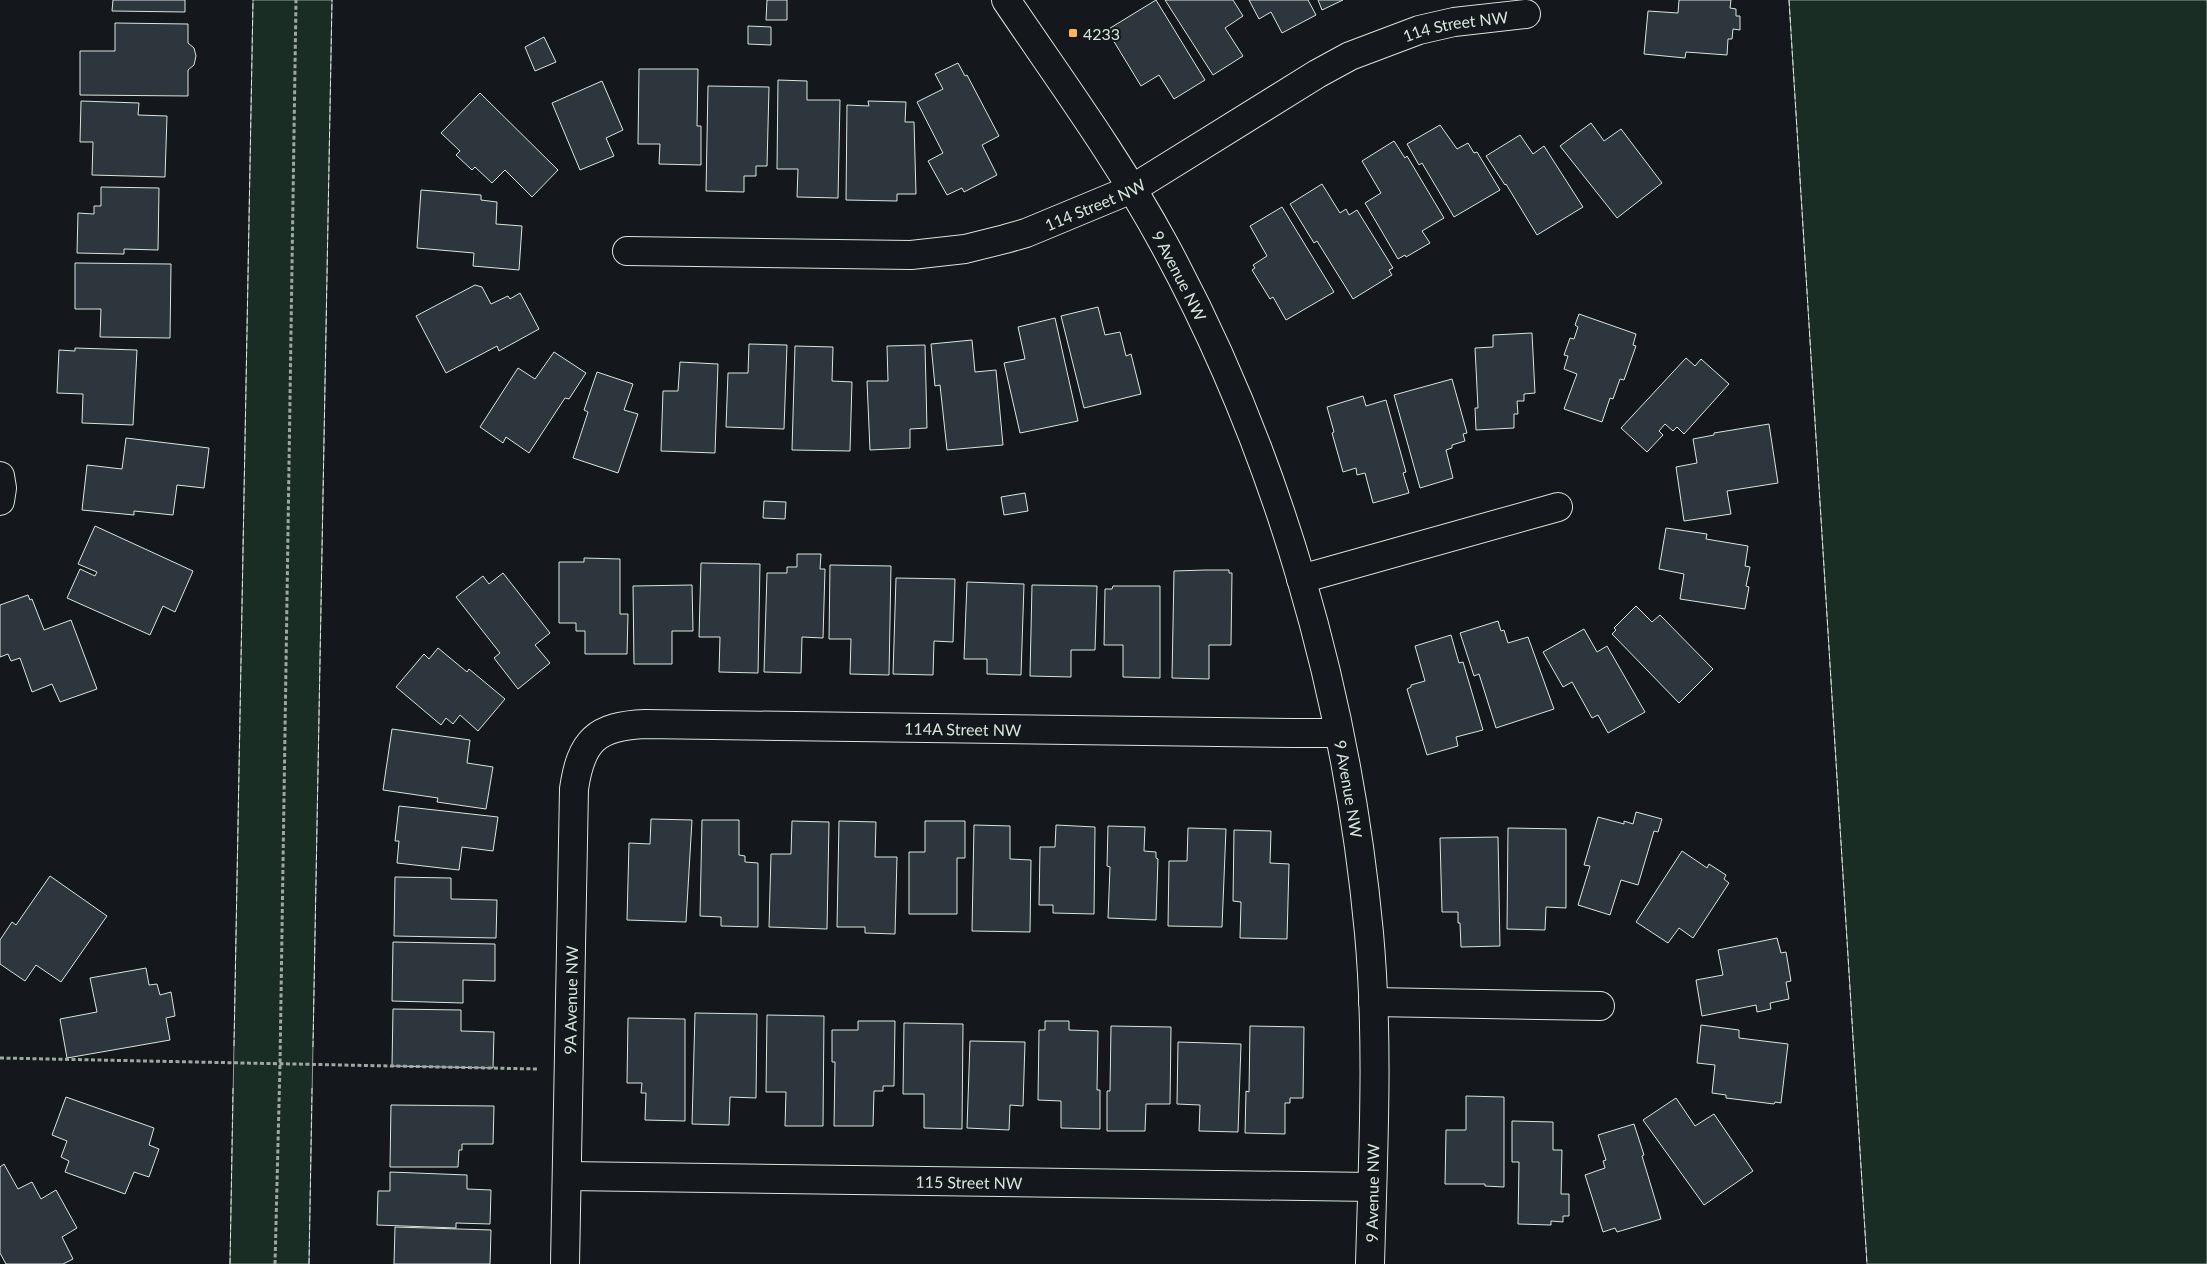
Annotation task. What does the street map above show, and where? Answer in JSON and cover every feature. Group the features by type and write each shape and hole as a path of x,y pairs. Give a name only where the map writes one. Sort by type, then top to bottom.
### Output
{"street":[{"name":"9 Avenue NW","path":"1006,0 1132,189 1193,300 1232,385 1286,529 1301,579 1339,732 1352,798 1362,865 1373,1002 1370,1264"},
{"name":"114 Street NW","path":"627,252 936,253 964,249 1026,233 1132,189 1317,74 1350,56 1419,30 1454,22 1526,14"},
{"path":"0,476 2,488 0,501"},
{"path":"1301,579 1558,507"},
{"name":"114A Street NW","path":"592,740 598,734 610,729 624,725 645,724 1283,733 1339,732"},
{"name":"9A Avenue NW","path":"565,1264 574,789 581,757 592,740"},
{"path":"1373,1002 1600,1006"},
{"name":"115 Street NW","path":"567,1176 1372,1187"}],"path":[{"path":"275,1264 280,1064 296,0"},
{"path":"0,1058 569,1070"}],"green space":[{"path":"253,0 332,0 309,1264 230,1264"},
{"path":"1789,0 2207,0 2207,1264 1867,1264"}],"building":[{"path":"113,0 185,0 185,12 112,11"},
{"path":"767,0 787,0 787,20 766,20"},
{"path":"1156,0 1205,80 1174,99 1159,75 1141,86 1107,30"},
{"path":"1165,0 1233,0 1243,16 1225,28 1243,56 1213,75"},
{"path":"1249,0 1308,0 1316,15 1282,33 1271,12 1259,19"},
{"path":"1318,0 1343,0 1322,10"},
{"path":"1679,0 1731,0 1730,8 1736,9 1736,16 1740,16 1740,30 1733,29 1732,39 1728,39 1727,55 1686,52 1685,58 1644,54 1648,11 1678,13"},
{"path":"115,23 188,24 188,43 194,48 196,56 194,65 188,70 188,96 80,95 80,51 115,51"},
{"path":"748,26 771,27 771,45 748,44"},
{"path":"544,37 556,62 535,71 525,47"},
{"path":"958,63 965,76 967,75 999,136 982,145 997,175 964,192 962,188 947,195 928,161 943,153 917,102 943,89 935,74"},
{"path":"639,69 698,69 697,126 701,126 701,165 659,164 660,144 638,144"},
{"path":"778,80 807,81 807,100 840,100 838,198 797,197 798,169 777,169"},
{"path":"602,81 623,130 606,138 614,156 580,170 552,103"},
{"path":"708,86 769,87 767,166 756,166 756,176 744,176 744,192 706,191"},
{"path":"480,93 558,170 532,197 505,170 492,183 475,167 472,170 456,155 460,151 441,133"},
{"path":"81,101 139,103 138,115 167,116 165,177 92,175 93,142 80,142"},
{"path":"868,101 906,102 905,122 914,122 916,194 897,194 897,201 846,200 847,105 869,106"},
{"path":"1591,123 1604,141 1621,129 1662,183 1617,218 1560,146"},
{"path":"1440,125 1457,149 1468,143 1474,153 1477,152 1500,190 1454,217 1422,163 1419,165 1407,144"},
{"path":"1520,135 1533,154 1544,146 1583,207 1537,235 1506,184 1486,156"},
{"path":"1394,141 1405,158 1407,156 1444,218 1422,231 1430,243 1406,257 1405,255 1398,259 1365,203 1381,193 1362,161"},
{"path":"1322,184 1340,213 1346,209 1349,215 1357,210 1393,268 1389,270 1392,275 1353,299 1317,241 1314,243 1290,204"},
{"path":"101,187 159,188 158,250 124,249 124,254 77,253 78,213 94,214 94,206 101,206"},
{"path":"421,190 481,195 481,200 497,202 496,224 522,226 519,270 473,266 474,253 417,248"},
{"path":"1282,207 1334,292 1286,320 1273,297 1270,299 1252,270 1255,268 1253,265 1267,256 1250,226"},
{"path":"75,263 171,264 170,338 100,337 101,309 75,309"},
{"path":"475,285 482,287 491,304 508,296 510,299 520,293 539,329 499,351 497,346 446,373 416,316"},
{"path":"1098,307 1105,335 1120,332 1126,356 1131,354 1141,394 1084,408 1061,316"},
{"path":"1579,314 1636,334 1633,345 1636,346 1624,380 1620,379 1613,399 1610,398 1602,422 1564,409 1577,374 1564,369 1568,356 1564,355 1570,338 1574,339 1578,327 1575,325"},
{"path":"1055,318 1078,421 1020,433 1004,363 1025,359 1018,327"},
{"path":"1532,333 1535,393 1524,394 1524,401 1517,401 1518,414 1514,414 1514,428 1476,430 1475,408 1478,408 1475,348 1493,347 1493,335"},
{"path":"972,340 975,372 996,370 1003,445 947,450 940,385 935,386 931,344"},
{"path":"749,344 787,345 784,429 726,427 728,373 748,373"},
{"path":"925,345 927,428 910,429 910,448 870,450 867,381 888,381 887,346"},
{"path":"795,346 833,347 832,381 852,382 850,451 792,450"},
{"path":"75,348 137,350 133,425 82,423 83,394 57,393 59,350 75,351"},
{"path":"554,352 586,373 569,399 565,398 529,453 506,437 503,443 480,427 518,368 535,379"},
{"path":"1686,358 1695,366 1701,359 1729,384 1684,434 1677,427 1673,431 1665,424 1659,431 1663,435 1647,452 1621,428"},
{"path":"680,362 718,364 715,453 661,451 663,391 678,391"},
{"path":"597,372 633,384 624,410 638,414 618,473 573,458 588,412 584,410"},
{"path":"1452,379 1467,433 1463,434 1465,441 1452,445 1452,448 1446,450 1453,478 1420,488 1394,395"},
{"path":"1363,396 1366,406 1386,400 1406,472 1403,473 1409,493 1373,503 1365,473 1357,475 1356,468 1343,472 1327,407"},
{"path":"1769,424 1778,483 1727,491 1731,514 1684,521 1676,467 1697,463 1693,439 1714,435 1714,433"},
{"path":"126,438 209,448 204,488 177,485 173,515 134,511 134,515 82,510 87,465 122,469"},
{"path":"1025,493 1028,511 1004,515 1001,497"},
{"path":"764,501 786,502 785,519 763,518"},
{"path":"95,526 193,571 175,612 163,606 150,635 67,598 80,569 95,576 97,572 78,564"},
{"path":"1666,528 1707,534 1706,539 1748,546 1745,566 1750,567 1746,586 1749,587 1745,609 1680,599 1684,574 1659,569"},
{"path":"797,554 821,554 820,569 825,569 823,638 802,637 801,673 764,672 767,573 787,573 787,567 797,567"},
{"path":"584,558 620,559 620,614 628,614 627,654 585,654 585,631 576,631 576,623 559,623 559,562 584,562"},
{"path":"701,563 760,564 758,673 719,672 720,637 699,637"},
{"path":"830,565 891,566 889,675 850,674 851,639 829,639"},
{"path":"1229,570 1229,573 1232,573 1231,645 1209,645 1209,679 1172,678 1174,571"},
{"path":"503,573 550,633 535,645 550,663 518,689 494,658 500,653 456,597 483,576 489,584"},
{"path":"896,578 955,579 953,642 934,641 933,675 893,674"},
{"path":"967,582 1024,584 1021,675 987,674 987,659 964,659"},
{"path":"692,585 693,631 672,631 672,664 634,664 633,586"},
{"path":"1032,585 1097,586 1095,650 1071,650 1071,677 1030,676"},
{"path":"1113,586 1160,586 1160,678 1123,677 1123,645 1104,645 1105,589 1112,589"},
{"path":"28,595 30,600 32,599 44,630 71,620 97,689 60,702 52,684 32,692 20,658 11,661 8,654 0,657 0,605"},
{"path":"1636,606 1652,622 1660,615 1713,669 1679,703 1612,634 1616,630 1614,628"},
{"path":"1498,621 1501,631 1504,630 1508,643 1528,637 1554,709 1496,728 1479,674 1474,676 1460,633"},
{"path":"1584,629 1597,652 1607,646 1645,712 1608,733 1598,715 1592,718 1572,682 1563,687 1543,652"},
{"path":"1451,635 1459,663 1463,662 1483,730 1456,737 1458,746 1427,755 1407,689 1411,685 1425,681 1415,646"},
{"path":"438,648 467,672 469,669 505,699 478,731 460,715 453,724 446,718 441,725 396,687 424,654 429,659"},
{"path":"392,729 470,740 467,763 493,767 486,809 437,802 438,798 383,790"},
{"path":"399,806 498,817 493,851 462,847 459,870 397,863 399,841 395,841"},
{"path":"1636,812 1662,819 1658,832 1654,831 1638,885 1621,880 1610,915 1578,905 1590,866 1584,865 1598,817 1624,824 1624,821 1633,824"},
{"path":"651,819 692,820 686,922 627,920 629,843 650,844"},
{"path":"702,820 739,820 739,855 745,856 745,862 758,863 758,927 721,926 721,917 700,916"},
{"path":"792,821 829,822 827,929 769,927 771,854 791,854"},
{"path":"839,821 876,822 875,857 897,857 895,934 865,933 865,927 837,927"},
{"path":"925,821 965,821 965,858 957,858 957,914 909,914 909,852 925,852"},
{"path":"974,825 1010,826 1010,859 1031,860 1030,932 972,931"},
{"path":"1056,825 1095,827 1094,914 1053,913 1053,905 1039,905 1040,847 1055,847"},
{"path":"1108,826 1145,827 1144,851 1156,852 1156,858 1158,859 1156,920 1108,918 1110,867 1107,866"},
{"path":"1188,828 1226,829 1222,927 1168,926 1169,861 1187,861"},
{"path":"1508,828 1566,829 1566,908 1546,907 1545,930 1507,929"},
{"path":"1234,830 1271,831 1270,863 1289,864 1287,939 1240,938 1241,902 1233,901"},
{"path":"1498,837 1500,946 1461,947 1458,912 1442,912 1440,838"},
{"path":"1682,851 1707,868 1709,864 1726,875 1724,879 1729,883 1693,938 1679,928 1668,943 1636,922"},
{"path":"50,876 107,916 61,982 36,965 25,981 0,964 0,940 12,922 16,925"},
{"path":"395,877 451,878 451,899 497,900 496,938 394,936"},
{"path":"1777,938 1781,953 1786,952 1791,981 1786,982 1789,999 1770,1003 1771,1009 1757,1012 1756,1005 1702,1016 1696,980 1723,975 1718,950"},
{"path":"393,942 495,944 495,981 463,980 463,1003 392,1001"},
{"path":"146,968 149,985 157,984 160,995 171,992 175,1016 166,1018 170,1040 67,1058 60,1019 97,1012 90,978"},
{"path":"393,1009 461,1010 461,1031 494,1032 493,1068 392,1066"},
{"path":"695,1013 757,1014 756,1098 730,1097 729,1125 692,1124"},
{"path":"767,1015 824,1016 823,1126 785,1126 786,1092 766,1092"},
{"path":"628,1018 685,1019 685,1121 645,1120 646,1093 641,1093 642,1083 627,1083"},
{"path":"858,1021 895,1021 894,1086 883,1086 883,1091 874,1091 873,1126 834,1126 835,1062 832,1062 832,1030 858,1030"},
{"path":"1045,1021 1069,1021 1069,1030 1098,1031 1097,1090 1100,1090 1100,1129 1061,1128 1061,1101 1038,1100 1039,1030 1045,1030"},
{"path":"904,1023 963,1024 962,1129 924,1128 924,1094 903,1094"},
{"path":"1701,1025 1739,1030 1739,1038 1788,1044 1781,1103 1775,1102 1774,1104 1726,1098 1726,1095 1712,1093 1715,1065 1697,1063"},
{"path":"1111,1026 1171,1027 1170,1104 1146,1104 1145,1131 1107,1131 1107,1091 1110,1091"},
{"path":"1250,1026 1304,1027 1303,1098 1290,1098 1290,1103 1285,1103 1285,1134 1245,1133 1246,1091 1249,1092"},
{"path":"970,1041 1025,1042 1023,1106 1010,1105 1009,1130 967,1128"},
{"path":"1178,1042 1241,1044 1238,1132 1199,1131 1200,1105 1177,1104"},
{"path":"1466,1096 1504,1097 1504,1187 1485,1186 1485,1184 1445,1184 1446,1130 1466,1130"},
{"path":"66,1097 154,1128 149,1145 159,1149 149,1177 134,1172 125,1194 65,1172 69,1161 61,1157 67,1141 52,1135"},
{"path":"1676,1098 1695,1126 1714,1114 1753,1171 1704,1205 1643,1120"},
{"path":"391,1105 494,1106 493,1144 462,1144 462,1150 459,1150 458,1167 390,1167"},
{"path":"1512,1121 1553,1122 1553,1150 1562,1150 1561,1194 1569,1194 1569,1216 1563,1216 1563,1222 1551,1221 1551,1225 1518,1224 1519,1162 1512,1162"},
{"path":"1634,1124 1661,1219 1617,1232 1615,1228 1603,1232 1585,1175 1605,1168 1603,1161 1606,1160 1598,1135"},
{"path":"4,1164 18,1189 32,1182 41,1199 56,1190 77,1228 62,1237 73,1259 63,1264 6,1264 0,1253 0,1167"},
{"path":"390,1172 467,1175 467,1189 491,1190 490,1224 456,1223 456,1228 377,1225 378,1191 390,1191"},
{"path":"395,1227 491,1230 490,1264 394,1264"}],"fence":[{"path":"234,1046 253,0"},
{"path":"313,1047 332,0"},
{"path":"1789,0 1867,1264"},
{"path":"230,1264 233,1087"},
{"path":"309,1264 312,1088"}],"place":[{"name":"4233","path":"1073,33"}]}
